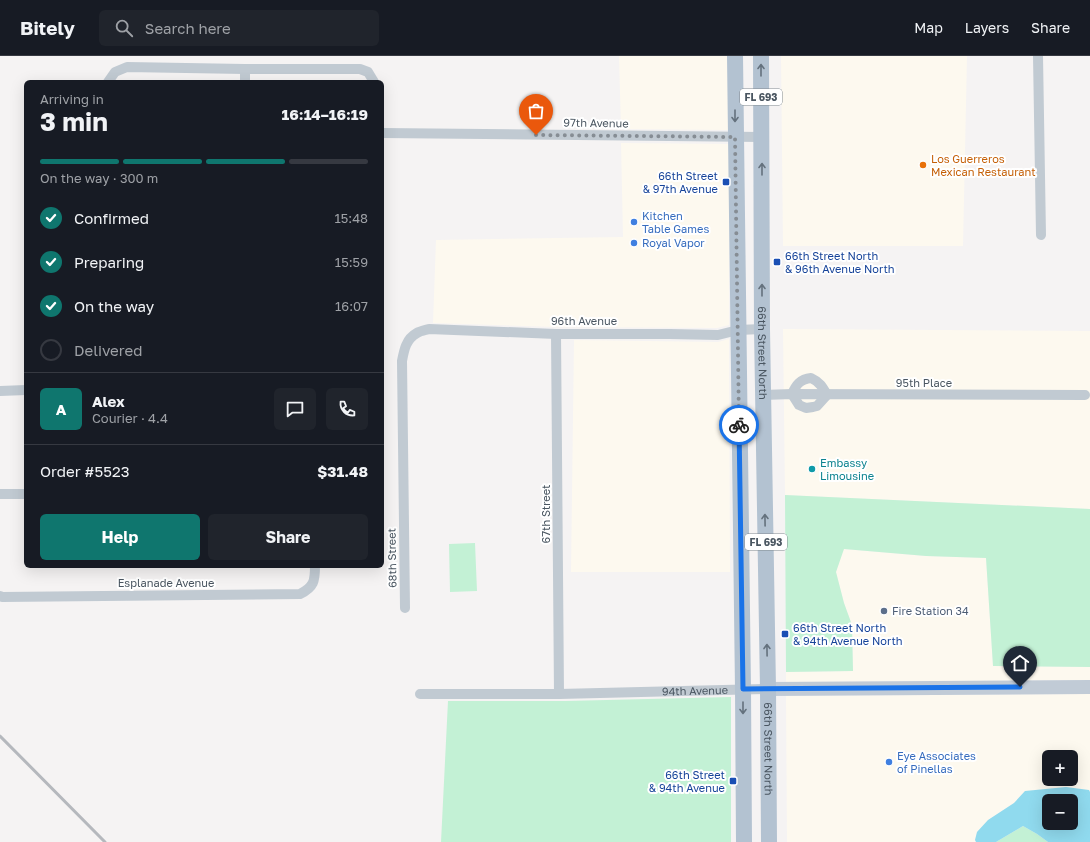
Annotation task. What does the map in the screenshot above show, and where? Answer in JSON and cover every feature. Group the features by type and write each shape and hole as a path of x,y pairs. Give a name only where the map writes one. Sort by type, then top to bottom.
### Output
{"main road":[{"name":"FL 693","path":"735,56 744,842"},
{"name":"66th Street North","path":"761,56 762,329 769,842"}],"street":[{"path":"1038,56 1041,235"},
{"path":"109,80 115,72 127,66 245,69 360,69 368,72 373,80"},
{"path":"244,80 245,69"},
{"name":"97th Avenue","path":"384,133 762,137"},
{"name":"96th Avenue","path":"408,340 417,333 430,329 556,334 718,335 738,330 762,329"},
{"name":"67th Street","path":"556,334 559,694"},
{"name":"68th Street","path":"405,608 402,361 403,350 408,340"},
{"path":"792,394 799,382 804,379 811,378 820,383 827,395"},
{"path":"0,390 24,390"},
{"name":"95th Place","path":"763,395 1085,395"},
{"path":"0,494 24,494"},
{"name":"Esplanade Avenue","path":"0,596 300,594 308,590 314,584 315,568"},
{"name":"94th Avenue","path":"420,694 559,694 743,689 1090,687"}],"shaded area":[{"path":"619,56 728,56 729,130 621,129"},
{"path":"781,56 967,56 963,246 783,246"},
{"path":"621,143 729,144 729,325 717,328 556,327 433,323 436,240 623,237"},
{"path":"783,329 1090,331 1090,509 785,495"},
{"path":"729,339 730,572 571,572 574,340 718,342"},
{"path":"843,549 926,556 986,558 993,666 1090,667 1090,680 786,682 786,672 853,671 852,625 844,603 836,572"},
{"path":"1090,694 1090,792 1089,790 1025,791 1014,803 988,820 977,832 976,842 787,842 786,696"}],"green space":[{"path":"785,495 1090,509 1090,667 993,666 986,558 926,556 844,549 836,572 844,603 852,625 853,671 786,672"},
{"path":"475,543 477,591 450,592 449,544"},
{"path":"731,697 731,842 441,842 448,701 565,701"},
{"path":"1023,826 1048,842 996,842"}],"water":[{"path":"1066,787 1089,790 1090,842 1048,842 1023,826 996,842 976,842 977,832 988,820 1014,803 1025,791"}],"railway":[{"path":"0,736 105,842"}],"way so far":[{"path":"536,135 735,137 739,425"}],"place":[{"name":"Los Guerreros Mexican Restaurant","path":"923,165"},
{"name":"66th Street & 97th Avenue","path":"726,182"},
{"name":"Kitchen Table Games","path":"634,222"},
{"name":"Royal Vapor","path":"634,243"},
{"name":"66th Street North & 96th Avenue North","path":"777,262"},
{"name":"Embassy Limousine","path":"812,469"},
{"name":"Fire Station 34","path":"884,611"},
{"name":"66th Street North & 94th Avenue North","path":"785,634"},
{"name":"Eye Associates of Pinellas","path":"889,762"},
{"name":"66th Street & 94th Avenue","path":"733,781"}],"route":[{"path":"739,425 743,689 1020,687"}]}
